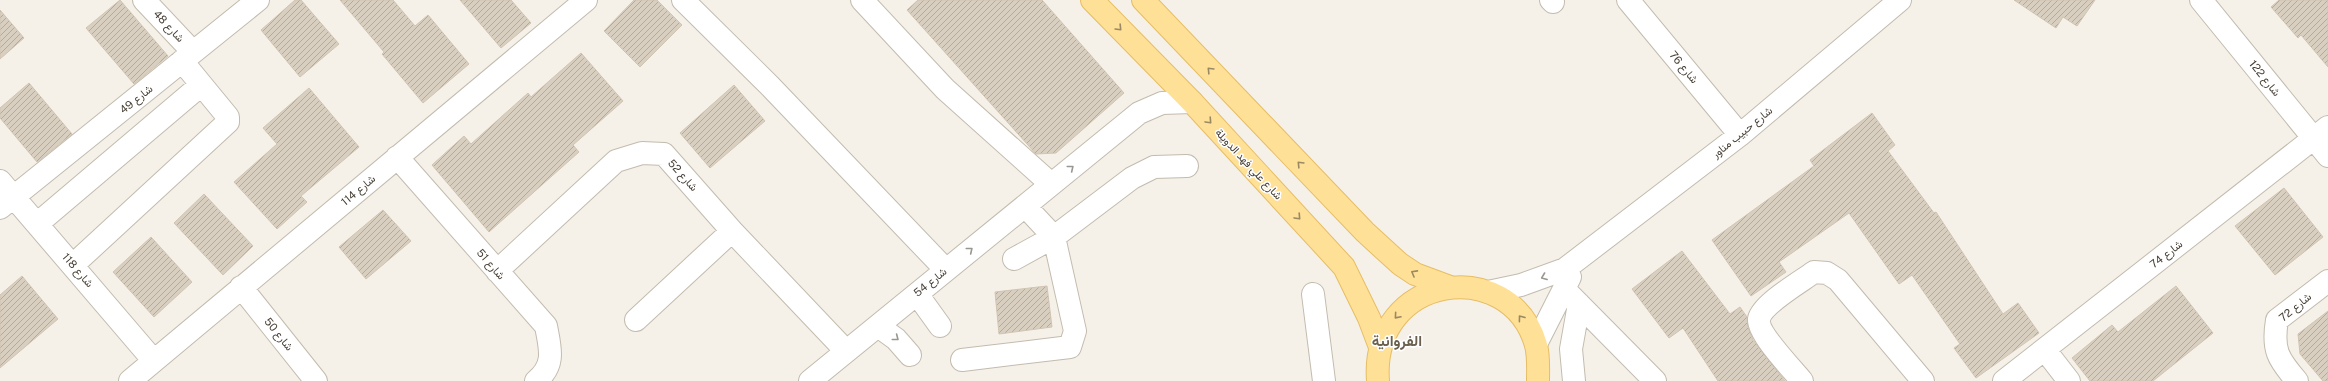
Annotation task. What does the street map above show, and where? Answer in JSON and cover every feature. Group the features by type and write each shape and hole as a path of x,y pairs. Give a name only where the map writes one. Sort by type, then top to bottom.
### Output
{"main road":[{"name":"شارع علي فهد الدويلة","path":"1092,0 1192,102 1344,268 1369,318 1377,368"},
{"path":"1143,0 1365,232 1400,264 1415,274 1450,287"},
{"path":"1377,368 1389,324 1405,306 1426,293 1450,287 1474,288 1488,292 1504,301 1518,313 1528,327 1537,351 1545,381"},
{"path":"1537,351 1538,381"}],"street":[{"name":"شارع 48","path":"73,265 228,122 228,118 201,85 188,57 144,0"},
{"name":"شارع 49","path":"7,202 258,0"},
{"name":"شارع 114","path":"130,381 586,0"},
{"path":"683,0 770,86 946,270"},
{"path":"862,0 945,89 1051,184"},
{"name":"شارع 76","path":"1628,0 1740,135"},
{"name":"شارع حبيب مناور","path":"1488,292 1543,277 1565,269 1740,135 1900,0"},
{"name":"شارع 122","path":"2201,0 2321,132 2328,156"},
{"path":"37,224 201,85"},
{"name":"شارع 54","path":"810,381 1139,112 1162,103 1192,102"},
{"name":"شارع 74","path":"2004,381 2321,132"},
{"name":"شارع 52","path":"497,270 616,161 642,152 664,154 732,231 846,351"},
{"name":"شارع 51","path":"397,157 546,326 552,353 544,375 536,381"},
{"path":"1014,259 1054,237 1132,178 1154,167 1187,166"},
{"name":"شارع 118","path":"0,181 7,202 37,224 154,360"},
{"path":"962,360 1070,347 1076,331 1054,237 1025,206"},
{"path":"636,320 732,231"},
{"name":"شارع حبيب مناور","path":"1537,351 1572,296 1578,259"},
{"path":"1802,381 1762,332 1759,320 1764,309 1814,272 1827,272 1838,280 1923,381"},
{"name":"شارع 72","path":"2297,381 2279,359 2274,339 2277,320 2328,281"},
{"name":"شارع 50","path":"241,287 316,381"},
{"path":"917,294 940,326"},
{"path":"1313,294 1324,381"},
{"path":"1572,296 1571,349 1574,381"},
{"path":"1572,296 1655,381"},
{"path":"878,326 896,338 910,355"},
{"path":"2045,350 2069,381"}],"building":[{"path":"120,0 168,56 134,84 86,28"},
{"path":"295,0 301,0 339,44 300,77 261,30"},
{"path":"340,0 393,0 415,26 428,15 469,64 423,103 382,54 384,52"},
{"path":"460,0 511,0 531,23 501,48"},
{"path":"634,0 657,0 682,25 640,67 604,31"},
{"path":"918,0 1042,0 1124,93 1056,153 1036,154 907,10"},
{"path":"2014,0 2095,0 2077,26 2063,17 2056,28"},
{"path":"2279,0 2328,0 2328,67 2301,35 2298,38 2271,7"},
{"path":"0,10 24,38 0,59"},
{"path":"581,53 623,101 573,145 579,152 489,232 432,165 464,136 471,144 528,93 531,97"},
{"path":"29,83 72,134 37,162 0,118 0,108"},
{"path":"734,85 765,121 710,168 680,133"},
{"path":"309,88 359,147 301,196 307,202 277,229 234,182 277,144 263,128"},
{"path":"1872,113 1895,145 1888,151 1934,213 1936,212 2003,314 2018,303 2039,333 1976,378 1954,348 1960,344 1912,275 1899,284 1849,213 1779,262 1786,272 1751,296 1712,240 1814,166 1810,160"},
{"path":"2284,188 2323,237 2275,275 2235,226"},
{"path":"204,194 253,246 223,275 174,223"},
{"path":"383,210 411,241 366,279 339,247"},
{"path":"151,237 192,282 154,317 113,272"},
{"path":"1682,251 1730,314 1740,307 1747,317 1748,327 1753,340 1785,381 1718,381 1683,328 1669,338 1632,289"},
{"path":"22,276 58,319 0,368 0,295"},
{"path":"1047,286 1052,327 999,334 995,292"},
{"path":"2176,286 2213,333 2153,381 2090,381 2072,358 2112,325 2118,332"},
{"path":"2328,311 2328,381 2323,381 2300,354 2298,334"}],"district":[{"name":"الفروانية","path":"1397,341"}]}
